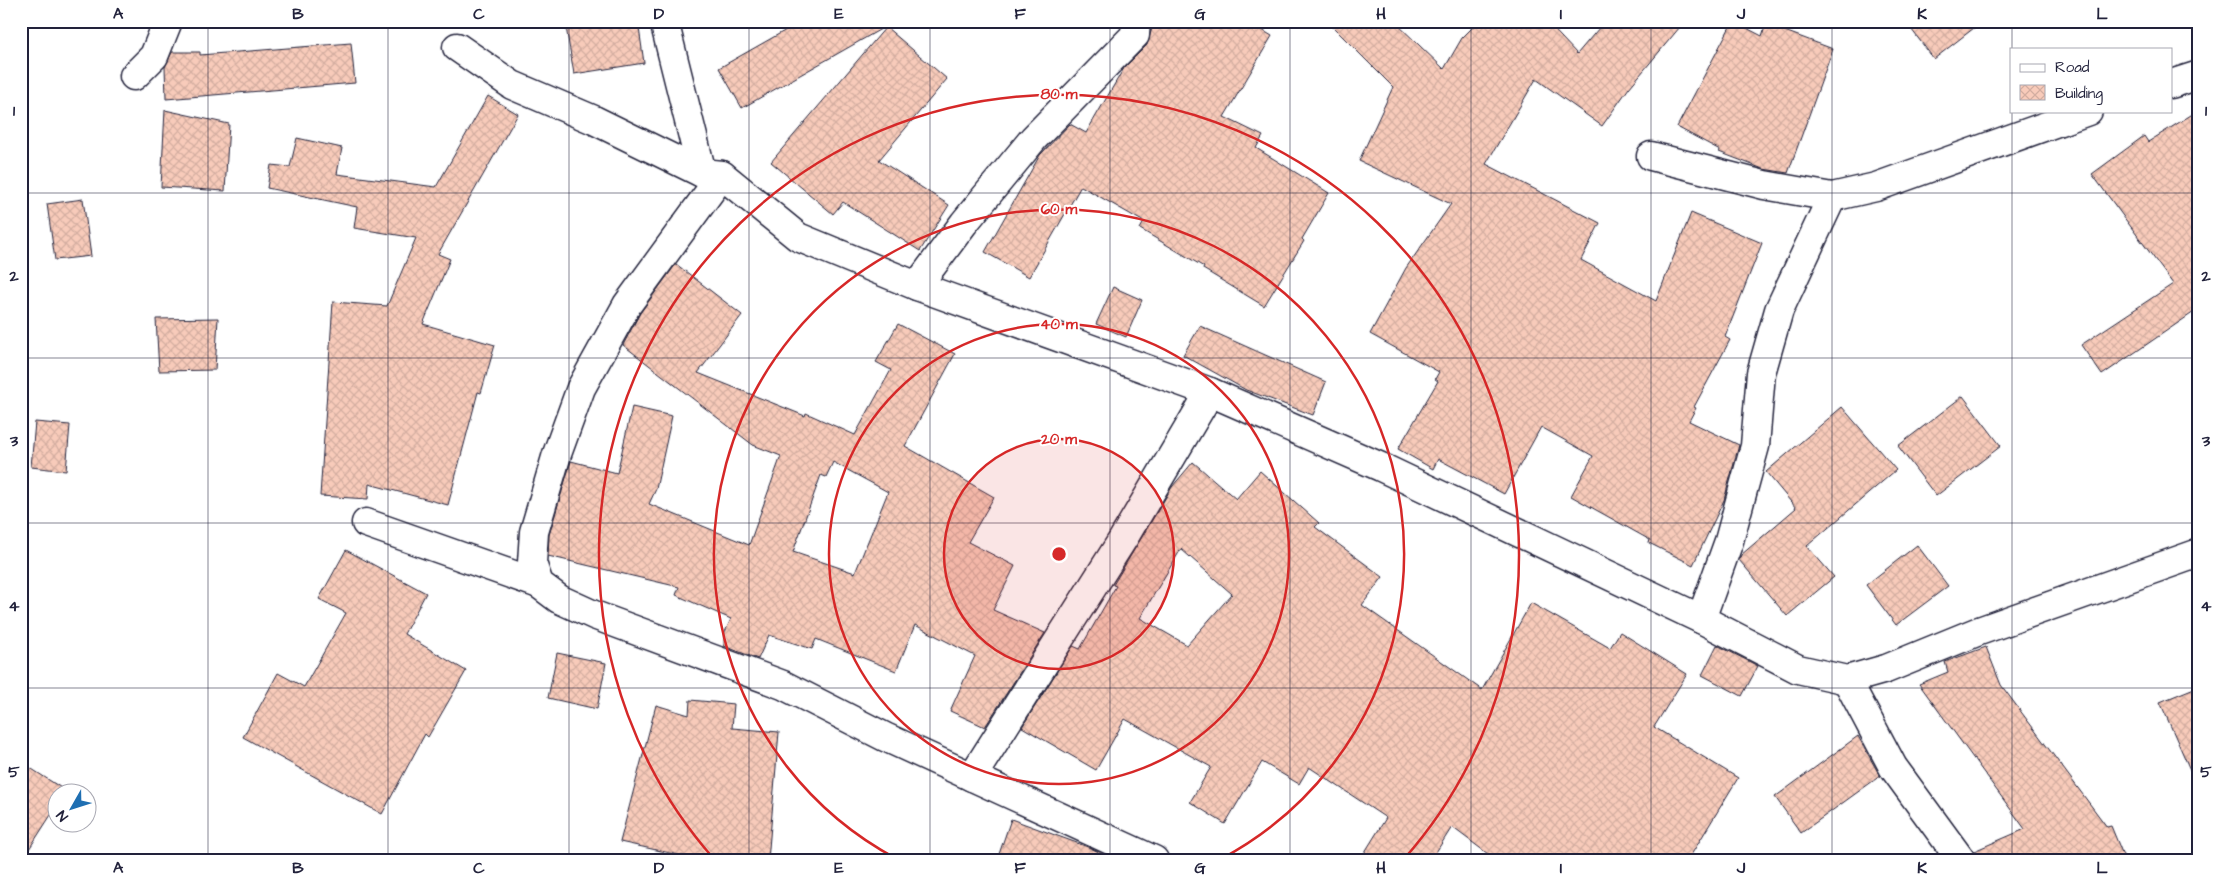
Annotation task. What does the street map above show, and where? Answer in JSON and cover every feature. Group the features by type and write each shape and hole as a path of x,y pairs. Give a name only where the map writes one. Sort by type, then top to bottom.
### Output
{"street":[{"path":"134,76 154,56 168,21"},
{"path":"664,21 712,174"},
{"path":"916,286 964,223 1034,138 1135,35 1136,21"},
{"path":"457,47 512,85 712,174 798,237 916,286 1210,392 1381,467 1701,619 1798,669 1846,680 1886,669 1979,631 2199,553"},
{"path":"2172,84 2199,76"},
{"path":"1651,156 1764,185 1832,197 1876,187 2085,112"},
{"path":"540,584 532,563 534,532 557,454 581,388 627,305 712,174"},
{"path":"1701,619 1730,541 1755,446 1761,373 1779,310 1832,197"},
{"path":"972,777 1123,539 1210,392"},
{"path":"366,523 540,584 559,599 594,615 783,685 885,738 1154,860"},
{"path":"1846,680 1893,767 1961,860"}],"building":[{"path":"565,21 638,21 644,63 574,74"},
{"path":"802,21 895,21 742,108 719,68"},
{"path":"1154,21 1247,21 1272,36 1224,117 1263,136 1256,148 1329,193 1302,239 1304,241 1264,306 1140,229 1144,222 1081,186 1029,277 985,252 1040,155 1070,124 1086,133 1124,68 1147,45"},
{"path":"1327,21 1394,21 1444,69 1462,38 1479,21 1546,21 1577,54 1605,21 1685,21 1629,88 1602,126 1536,79 1486,164 1600,223 1581,260 1656,301 1691,213 1762,243 1725,337 1730,340 1694,407 1696,408 1689,421 1739,445 1724,500 1693,565 1649,543 1650,540 1571,496 1593,456 1541,427 1504,494 1438,459 1433,469 1398,449 1438,381 1435,379 1439,372 1370,334 1406,268 1451,204 1359,161 1393,87"},
{"path":"1733,21 1762,36 1766,24 1833,49 1788,173 1763,169 1719,152 1720,150 1677,127"},
{"path":"1905,21 1983,21 1934,59"},
{"path":"886,27 947,79 879,160 949,205 920,251 843,202 833,214 771,162"},
{"path":"351,43 355,83 166,99 165,67 172,52 200,52 200,55"},
{"path":"488,96 518,114 438,254 450,259 423,324 495,345 481,393 478,392 448,505 369,484 368,499 320,496 333,302 387,306 416,238 354,228 357,207 267,188 271,165 290,167 297,138 342,148 337,174 436,187"},
{"path":"165,110 229,124 225,191 161,187"},
{"path":"2199,110 2199,319 2194,312 2102,375 2081,345 2173,284 2092,174 2144,136 2148,142"},
{"path":"83,199 91,256 55,260 47,204"},
{"path":"676,264 742,315 698,373 805,416 806,413 855,435 891,370 876,362 898,324 955,354 905,446 994,497 968,542 1015,566 993,610 1045,633 985,727 950,711 975,656 915,625 896,671 816,639 812,649 769,635 758,659 724,646 724,634 731,619 676,595 679,587 548,556 549,535 571,461 617,473 632,407 672,416 656,489 649,504 749,545 781,456 753,445 623,345 640,313","holes":["833,462 888,492 855,573 793,552 821,475 826,477"]},
{"path":"1113,287 1142,300 1126,337 1096,324"},
{"path":"218,318 215,370 159,371 156,319"},
{"path":"1200,326 1326,382 1313,415 1246,390 1183,355"},
{"path":"1963,396 2001,446 1936,496 1898,446"},
{"path":"1842,407 1896,470 1807,546 1834,577 1787,616 1739,560 1741,555 1796,508 1766,472"},
{"path":"35,422 70,425 66,471 31,467"},
{"path":"1193,462 1236,499 1260,471 1319,523 1315,527 1383,577 1362,605 1482,690 1531,603 1610,648 1620,632 1687,674 1654,727 1738,778 1688,860 1496,860 1452,827 1431,860 1360,860 1386,818 1309,767 1299,784 1262,762 1225,824 1190,802 1211,767 1125,719 1096,770 1022,727 1073,646 1080,649 1116,586 1113,585 1172,487","holes":["1181,549 1232,594 1187,645 1140,618"]},
{"path":"1917,545 1948,586 1896,625 1866,585"},
{"path":"346,550 426,593 404,634 466,671 428,737 425,734 382,814 243,737 278,673 304,687 346,613 319,599"},
{"path":"1717,645 1758,666 1742,696 1702,675"},
{"path":"1986,647 2001,685 2107,827 2111,826 2125,860 1976,860 1974,851 2025,829 1919,684 1948,672 1945,662"},
{"path":"557,653 606,663 597,709 548,698"},
{"path":"2199,686 2199,790 2160,702"},
{"path":"690,700 734,704 732,728 779,732 768,860 688,857 620,842 656,705 689,715"},
{"path":"1858,736 1880,776 1801,833 1775,797"},
{"path":"21,762 55,784 48,784 48,820 22,860"},
{"path":"1011,819 1088,847 1112,858 1112,860 997,860"}]}
